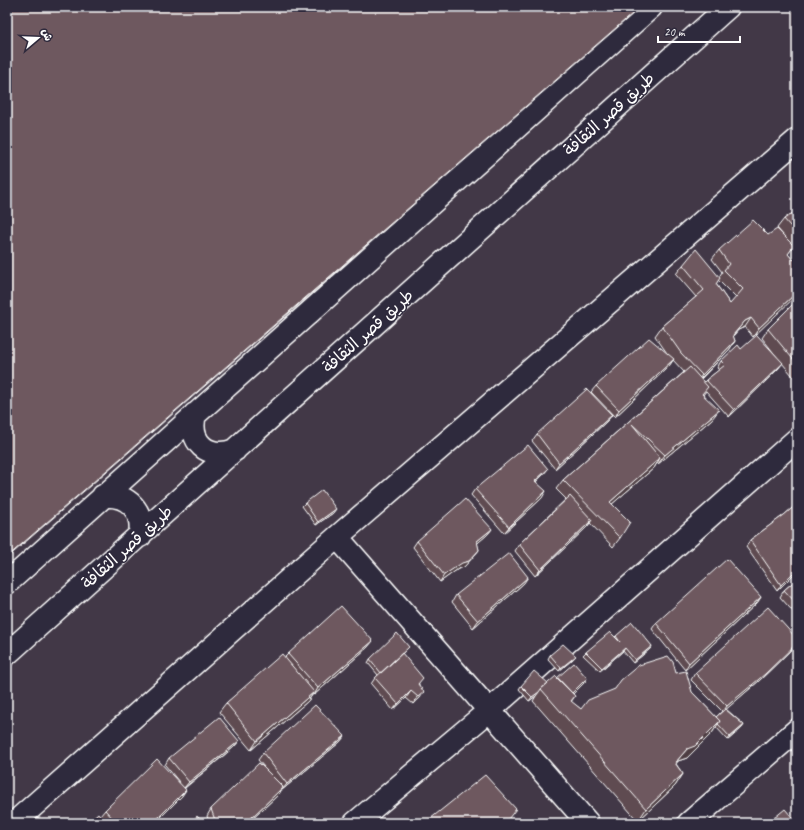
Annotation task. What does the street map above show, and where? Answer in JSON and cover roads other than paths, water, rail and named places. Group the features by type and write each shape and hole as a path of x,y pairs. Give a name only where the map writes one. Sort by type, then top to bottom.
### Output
{"street":[{"path":"7,583 651,7"},
{"name":"طريق قصر الثقافة","path":"7,654 728,7"},
{"path":"14,823 336,537 797,140"},
{"path":"195,414 193,432 202,447 218,454 235,450"},
{"path":"355,823 490,710 797,438"},
{"path":"103,496 113,495 122,497 136,509 141,527 140,536"},
{"path":"336,537 588,823"},
{"path":"689,823 797,730"}]}
